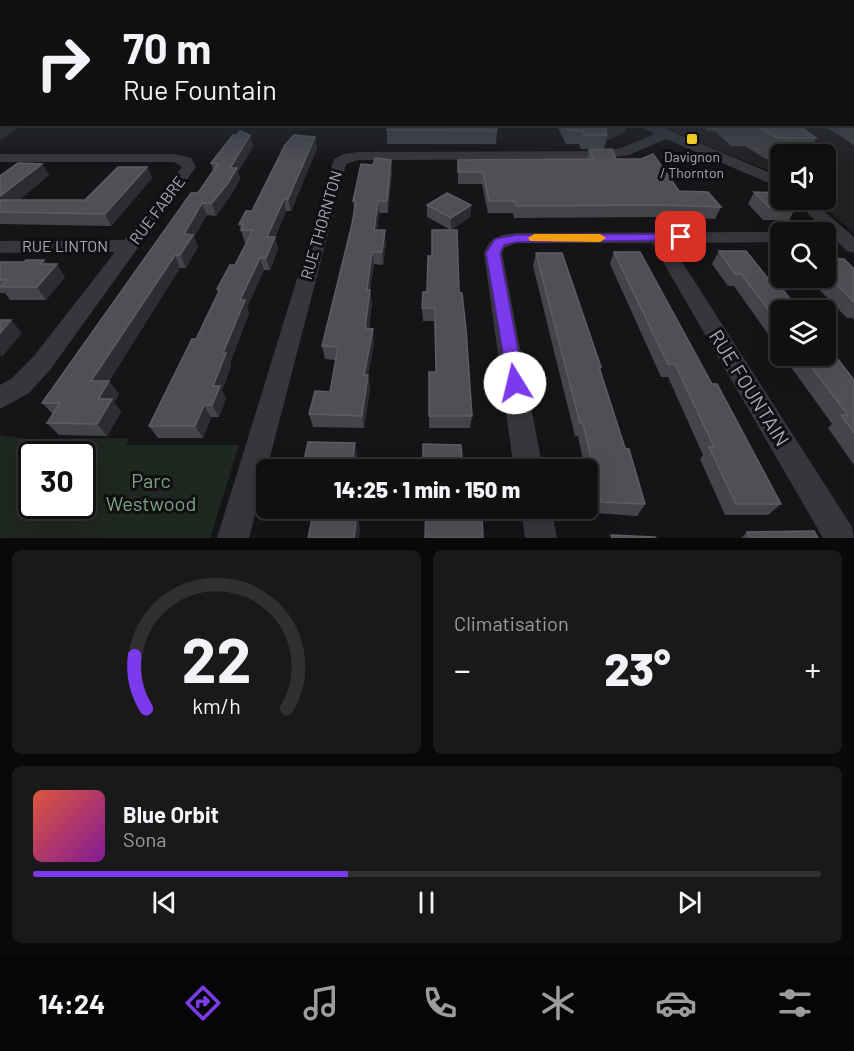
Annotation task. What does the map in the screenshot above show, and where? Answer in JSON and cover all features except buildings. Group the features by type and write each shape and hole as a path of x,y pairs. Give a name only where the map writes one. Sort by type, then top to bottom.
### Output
{"street":[{"path":"647,126 770,179"},
{"name":"RUE THORNTON","path":"233,538 339,162 358,156 603,155 624,152 666,134"},
{"name":"RUE FABRE","path":"0,158 168,158 186,161 188,164 187,170 42,363 20,386 0,398"},
{"path":"813,210 849,242"},
{"path":"527,459 494,249 499,242 509,239 770,237"},
{"name":"RUE FOUNTAIN","path":"658,238 841,538"},
{"name":"RUE LINTON","path":"0,247 129,246"},
{"path":"538,519 541,538"}],"shaded area":[{"path":"658,126 854,126 854,233 827,210 836,210 836,144 770,144 770,171"}],"green space":[{"name":"Parc Westwood","path":"0,435 27,439 129,438 126,445 239,445 210,538 0,538"}],"slow traffic":[{"path":"534,238 600,238"}],"place":[{"name":"Davignon / Thornton","path":"692,139"}],"route":[{"path":"515,383 493,253 499,242 516,238 681,237"}]}
